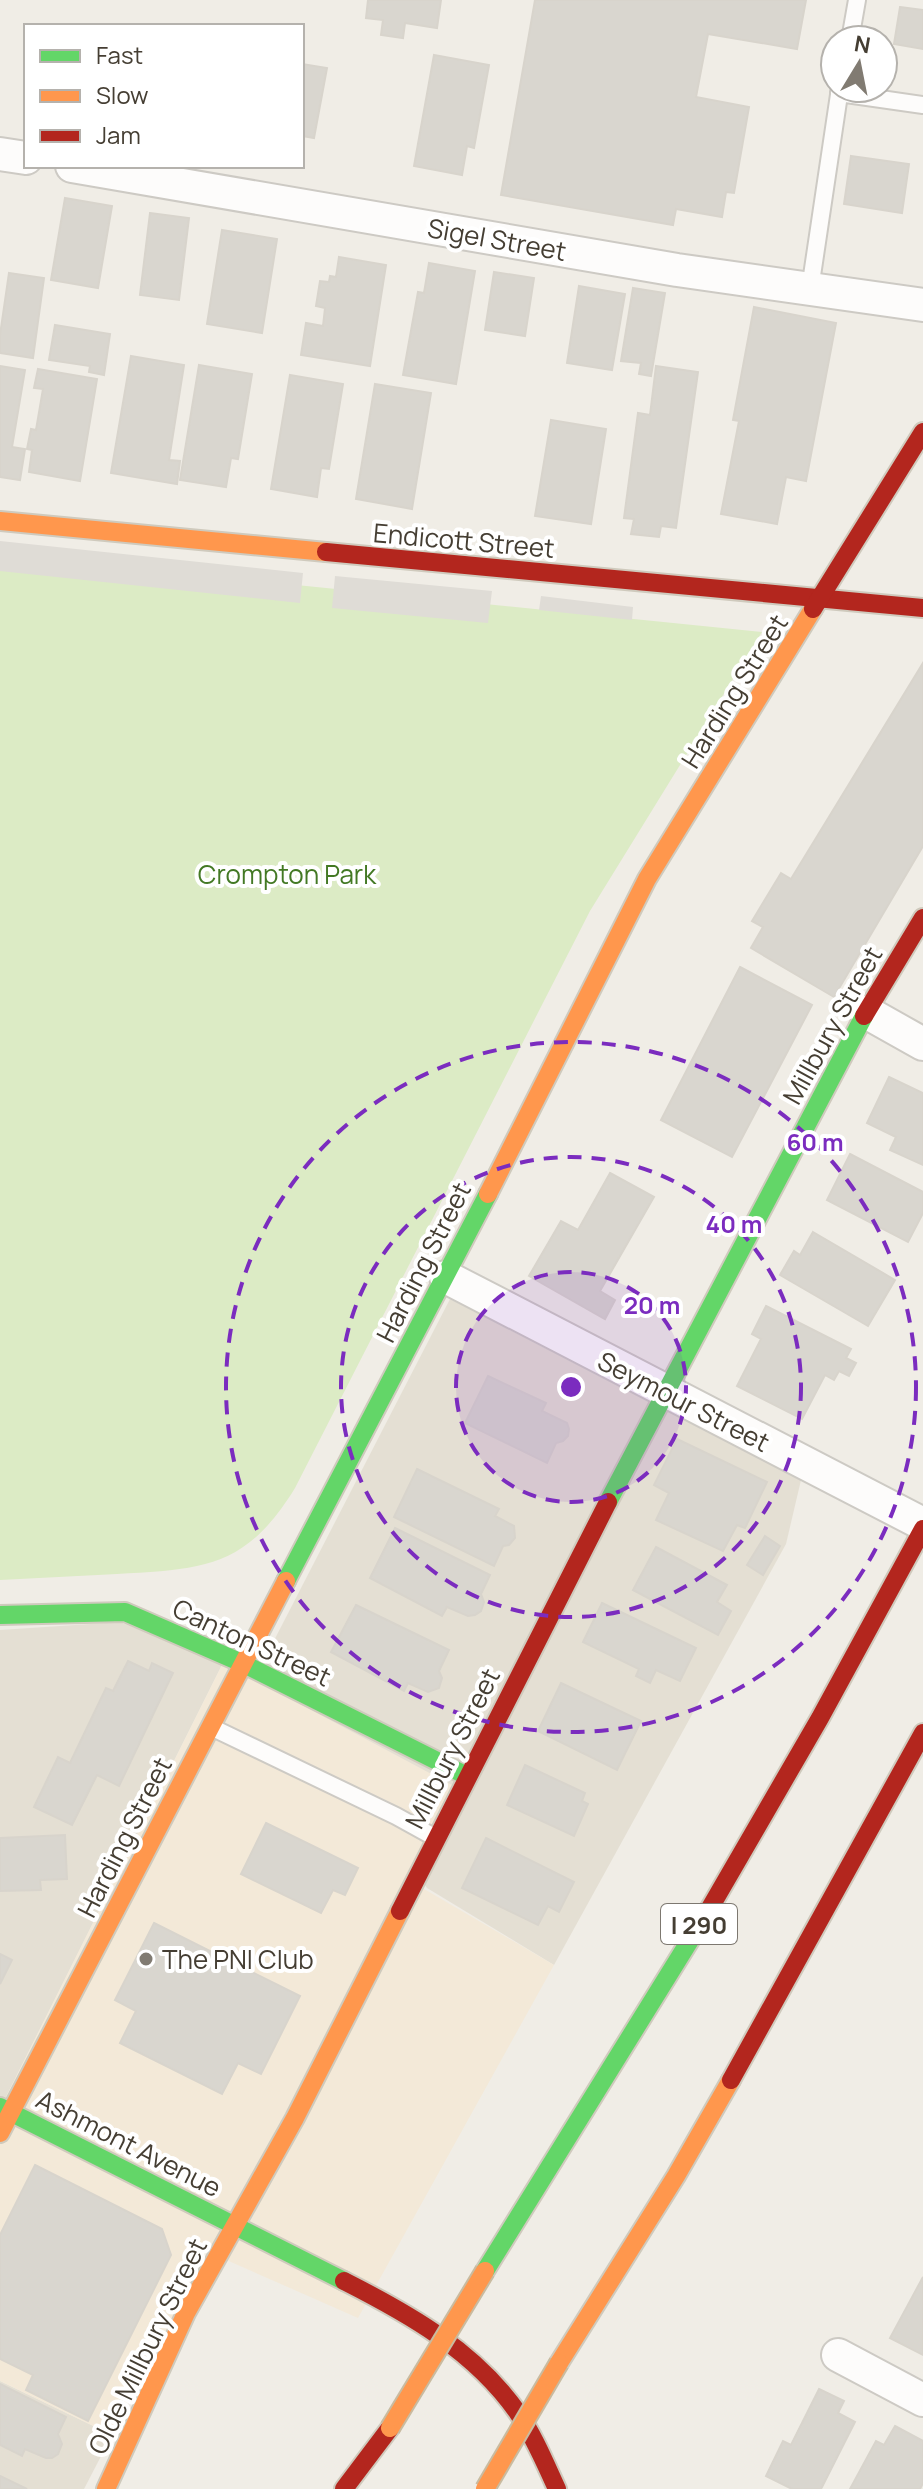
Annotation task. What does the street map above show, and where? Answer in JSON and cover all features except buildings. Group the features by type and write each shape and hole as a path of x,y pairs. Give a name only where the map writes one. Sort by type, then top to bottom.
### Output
{"main road":[{"name":"Harding Street","path":"0,2133 5,2110 446,1277 647,879 923,432"},
{"name":"Endicott Street","path":"0,521 923,608"},
{"name":"Millbury Street","path":"235,2226 295,2118 666,1391 866,1012 923,918"},
{"name":"I 290","path":"354,2489 725,1882 901,1571 923,1526"},
{"name":"Canton Street","path":"0,1615 125,1612 242,1663 467,1776"},
{"path":"485,2489 684,2162 923,1733"},
{"name":"Ashmont Avenue","path":"5,2110 235,2226"},
{"path":"235,2226 407,2314 456,2347 488,2376 517,2412 557,2489"},
{"name":"Olde Millbury Street","path":"106,2489 186,2313 235,2226"},
{"path":"344,2489 390,2428"}],"street":[{"path":"0,154 24,158"},
{"name":"Sigel Street","path":"84,168 677,270 923,305"},
{"path":"866,1012 923,1044"},
{"name":"Seymour Street","path":"446,1277 923,1526"},
{"path":"838,2355 923,2400"}],"lane":[{"path":"853,24 857,0"},
{"path":"899,101 923,105"},
{"path":"810,289 838,104"},
{"path":"209,1726 436,1838"}],"shaded area":[{"path":"0,541 303,573 300,603 0,571"},
{"path":"335,576 492,591 488,623 332,608"},
{"path":"541,596 633,607 632,620 539,610"},
{"path":"450,1299 801,1480 786,1544 554,1965 427,1888 266,1656"},
{"path":"120,1622 223,1663 0,2109 0,1630"},
{"path":"223,1663 454,1786 407,1879 554,1965 358,2318 206,2251 112,2435 0,2381 0,2109"},
{"path":"0,2381 112,2435 84,2489 0,2489"}],"green space":[{"name":"Crompton Park","path":"0,555 762,632 590,911 295,1488 259,1534 240,1549 199,1566 148,1572 0,1580"}],"traffic: fast":[{"path":"608,1502 864,1016"},
{"path":"286,1581 488,1194"},
{"path":"0,1615 125,1612 242,1663 467,1776"},
{"path":"485,2271 710,1908"},
{"path":"0,2107 344,2281"}],"traffic: slow":[{"path":"0,521 326,552"},
{"path":"488,1194 647,879 813,609"},
{"path":"0,2133 286,1581"},
{"path":"106,2489 186,2313 295,2118 400,1911"},
{"path":"559,2363 676,2176 731,2080"},
{"path":"390,2428 485,2271"},
{"path":"485,2489 559,2363"}],"traffic: jam":[{"path":"813,609 923,432"},
{"path":"326,552 923,608"},
{"path":"864,1016 923,918"},
{"path":"400,1911 608,1502"},
{"path":"710,1908 820,1718 923,1529"},
{"path":"731,2080 923,1733"},
{"path":"344,2281 416,2321 482,2371 524,2422 557,2489"},
{"path":"344,2489 390,2428"}],"place":[{"name":"The PNI Club","path":"146,1959"}]}
